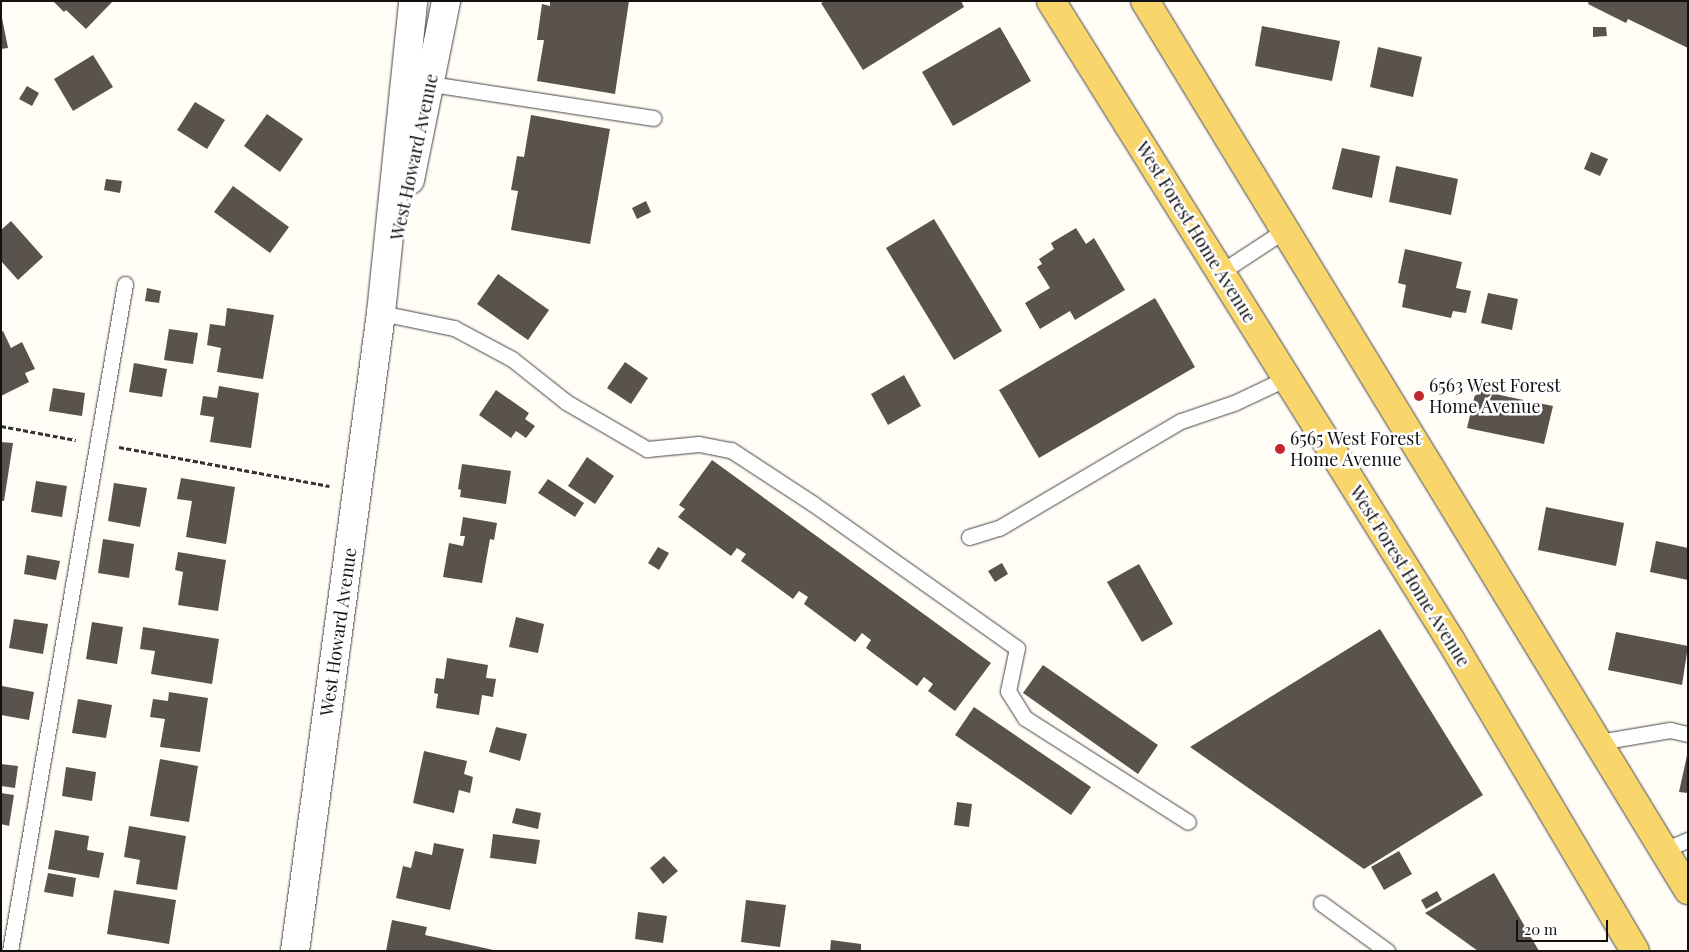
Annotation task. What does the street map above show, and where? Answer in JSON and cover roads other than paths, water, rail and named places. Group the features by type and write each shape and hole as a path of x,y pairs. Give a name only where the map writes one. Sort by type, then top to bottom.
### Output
{"main road":[{"name":"West Forest Home Avenue","path":"1051,1 1451,641 1635,951"},
{"path":"1145,1 1599,742 1676,845 1688,890"}],"street":[{"name":"West Howard Avenue","path":"295,951 381,313 413,1"},
{"name":"West Howard Avenue","path":"381,313 431,84 446,1"}],"lane":[{"path":"431,84 653,118"},
{"path":"1221,272 1285,230"},
{"path":"10,951 125,284"},
{"path":"381,313 454,328 512,358 566,402 647,449 699,444 731,450 812,503 1017,648 1008,691 1025,718 1188,822"},
{"path":"970,537 998,528 1181,421 1234,403 1288,378"},
{"path":"1599,742 1670,730 1688,734"},
{"path":"1321,903 1387,951"}],"place":[{"name":"6563 West Forest Home Avenue","path":"1419,396"},
{"name":"6565 West Forest Home Avenue","path":"1280,449"}]}
